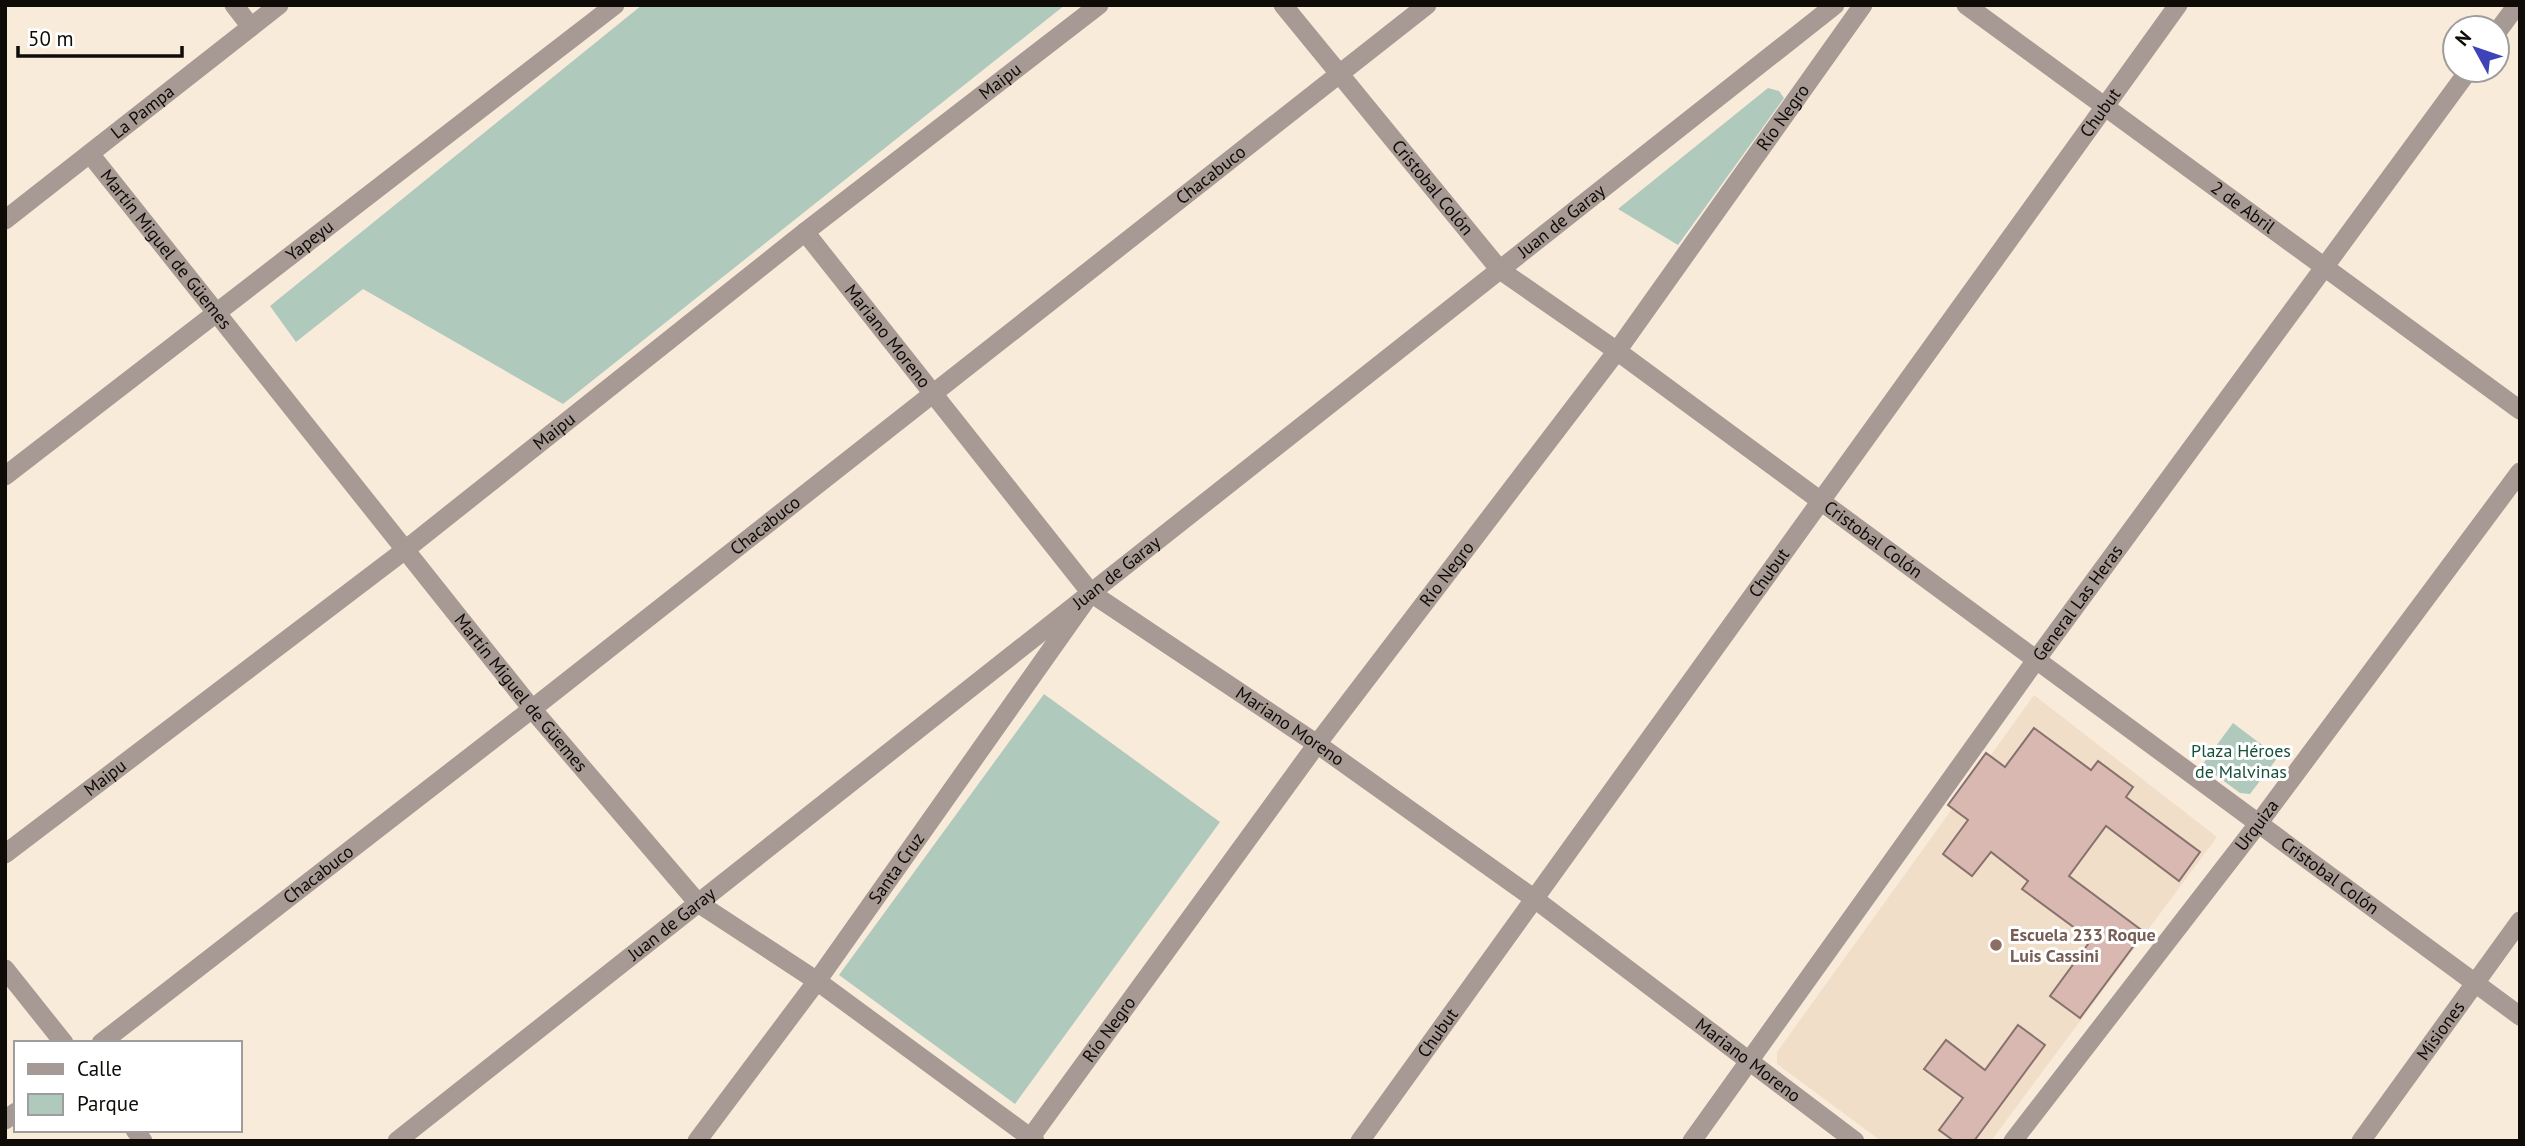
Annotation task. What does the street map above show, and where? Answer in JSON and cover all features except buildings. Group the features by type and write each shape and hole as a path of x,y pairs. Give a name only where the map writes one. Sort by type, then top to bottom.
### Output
{"street":[{"path":"234,5 251,27"},
{"name":"La Pampa","path":"5,220 279,5"},
{"name":"Yapeyu","path":"5,476 615,5"},
{"name":"Maipu","path":"5,854 405,550 805,232 1099,5"},
{"name":"Cristobal Colón","path":"1283,5 1500,270 1617,351 2520,1016"},
{"name":"Chacabuco","path":"104,1041 532,709 1427,5"},
{"name":"Juan de Garay","path":"397,1141 1835,5"},
{"name":"Río Negro","path":"1031,1140 1317,744 1617,351 1863,5"},
{"name":"2 de Abril","path":"1966,5 2520,410"},
{"name":"Chubut","path":"1360,1141 2178,5"},
{"path":"2517,5 2520,10"},
{"name":"General Las Heras","path":"1692,1141 2036,660 2459,84"},
{"name":"Martín Miguel de Güemes","path":"90,154 532,709 698,903 817,981 1031,1140"},
{"name":"Mariano Moreno","path":"805,232 1091,593 1317,744 1535,900 1855,1141"},
{"name":"Urquiza","path":"2013,1141 2258,824 2520,472"},
{"name":"Santa Cruz","path":"697,1141 817,981 1091,593"},
{"name":"Misiones","path":"2361,1141 2520,921"},
{"path":"5,969 62,1041"}],"shaded area":[{"name":"Escuela 233 Roque Luis Cassini","path":"2034,695 2217,837 1991,1141 1881,1141 1777,1064 1777,1052"}],"green space":[{"path":"642,5 1065,5 563,404 363,289 296,342 270,306"},
{"path":"1768,88 1779,91 1784,98 1678,245 1618,209"},
{"path":"1044,694 1220,822 1015,1104 839,975"},
{"name":"Plaza Héroes de Malvinas","path":"2233,723 2278,757 2250,794 2240,793 2202,765"}],"place":[{"name":"Escuela 233 Roque Luis Cassini","path":"1996,945"}]}
